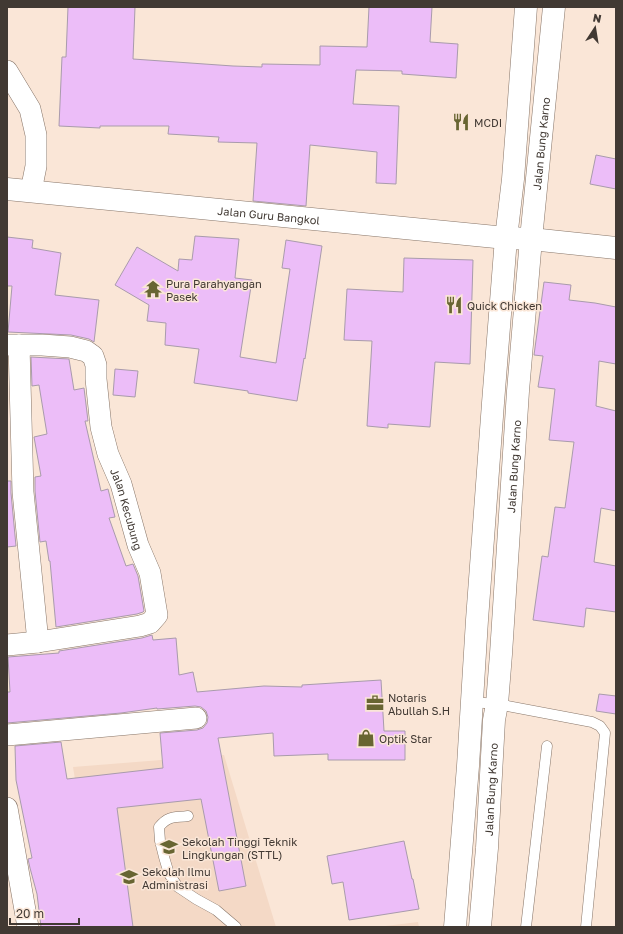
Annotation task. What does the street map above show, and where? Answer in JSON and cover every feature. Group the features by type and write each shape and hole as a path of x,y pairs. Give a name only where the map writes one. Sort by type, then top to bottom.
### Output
{"main road":[{"path":"455,927 467,781 491,426 506,238 513,179 526,7"},
{"name":"Jalan Bung Karno","path":"480,927 487,848 494,720 497,704 501,654 518,391 531,239 554,7"},
{"name":"Jalan Guru Bangkol","path":"7,189 616,248"}],"street":[{"path":"7,71 30,109 36,135 36,166 31,191"},
{"name":"Jalan Kecubung","path":"7,645 38,642 140,626 150,623 157,615 150,573 138,545 121,484 108,454 101,428 96,364 93,356 86,351 70,347 13,345 23,492 38,642"},
{"path":"7,735 196,718"},
{"path":"7,808 28,927"}],"lane":[{"path":"472,702 497,704 592,722 600,726 605,733 586,927"},
{"path":"526,927 547,746"},
{"path":"188,816 169,818 165,820 160,827 160,841 169,874 178,887 216,910 236,927"}],"shaded area":[{"name":"Sekolah Tinggi Teknik Lingkungan (STTL)","path":"224,755 276,927 99,927 73,767"},
{"path":"418,922 419,927 377,927"}],"building":[{"path":"68,7 135,7 133,59 262,67 262,64 320,65 320,46 367,47 369,7 432,7 430,42 458,44 456,78 402,74 402,71 356,70 353,104 399,106 396,184 376,183 377,152 310,145 306,206 253,201 257,143 218,142 219,137 168,134 169,126 100,126 100,128 59,126 62,57 66,57"},
{"path":"596,155 616,159 616,189 590,184"},
{"path":"195,236 239,239 235,278 252,280 240,357 276,363 290,269 282,268 286,240 322,246 305,359 304,358 297,401 248,393 248,391 194,383 199,349 165,345 166,323 147,321 149,305 115,285 137,247 178,271 179,259 192,260"},
{"path":"7,237 33,240 32,248 61,253 55,295 99,300 94,342 89,339 71,335 8,332 12,286 7,286"},
{"path":"404,258 473,260 470,364 435,362 430,427 388,424 388,428 367,426 372,341 344,340 347,289 403,292"},
{"path":"544,282 571,285 569,300 616,307 616,364 599,361 596,406 616,411 616,511 601,508 594,562 616,566 616,612 586,608 584,627 533,620 542,556 548,557 555,507 565,508 574,442 549,440 555,389 538,387 543,356 534,355"},
{"path":"31,357 69,359 74,390 84,388 88,421 85,421 101,491 108,489 115,517 109,518 126,566 133,564 138,576 143,612 56,627 50,561 46,541 40,542 35,491 35,477 41,476 34,437 47,434 39,385 32,386"},
{"path":"115,369 138,371 135,397 113,395"},
{"path":"7,481 11,481 16,546 7,547"},
{"path":"152,635 153,640 176,638 179,675 193,672 197,692 264,686 302,687 302,685 381,680 384,731 405,731 405,760 328,760 328,754 274,756 273,733 218,738 246,886 219,891 201,799 117,808 133,927 41,927 37,894 28,859 32,858 16,780 15,746 61,742 67,779 163,768 160,733 197,730 203,728 207,723 208,717 206,711 201,707 195,706 157,708 121,713 7,723 7,692 10,692 8,657 59,653 59,651 142,638"},
{"path":"599,694 616,696 616,714 596,711"},
{"path":"404,841 419,909 349,920 343,882 332,884 327,856"}],"place":[{"name":"MCDI","path":"461,122"},
{"name":"Pura Parahyangan Pasek","path":"153,289"},
{"name":"Quick Chicken","path":"454,305"},
{"name":"Notaris Abullah S.H","path":"375,703"},
{"name":"Optik Star","path":"366,738"},
{"name":"Sekolah Tinggi Teknik Lingkungan (STTL)","path":"169,847"},
{"name":"Sekolah Ilmu Administrasi","path":"129,877"}]}
